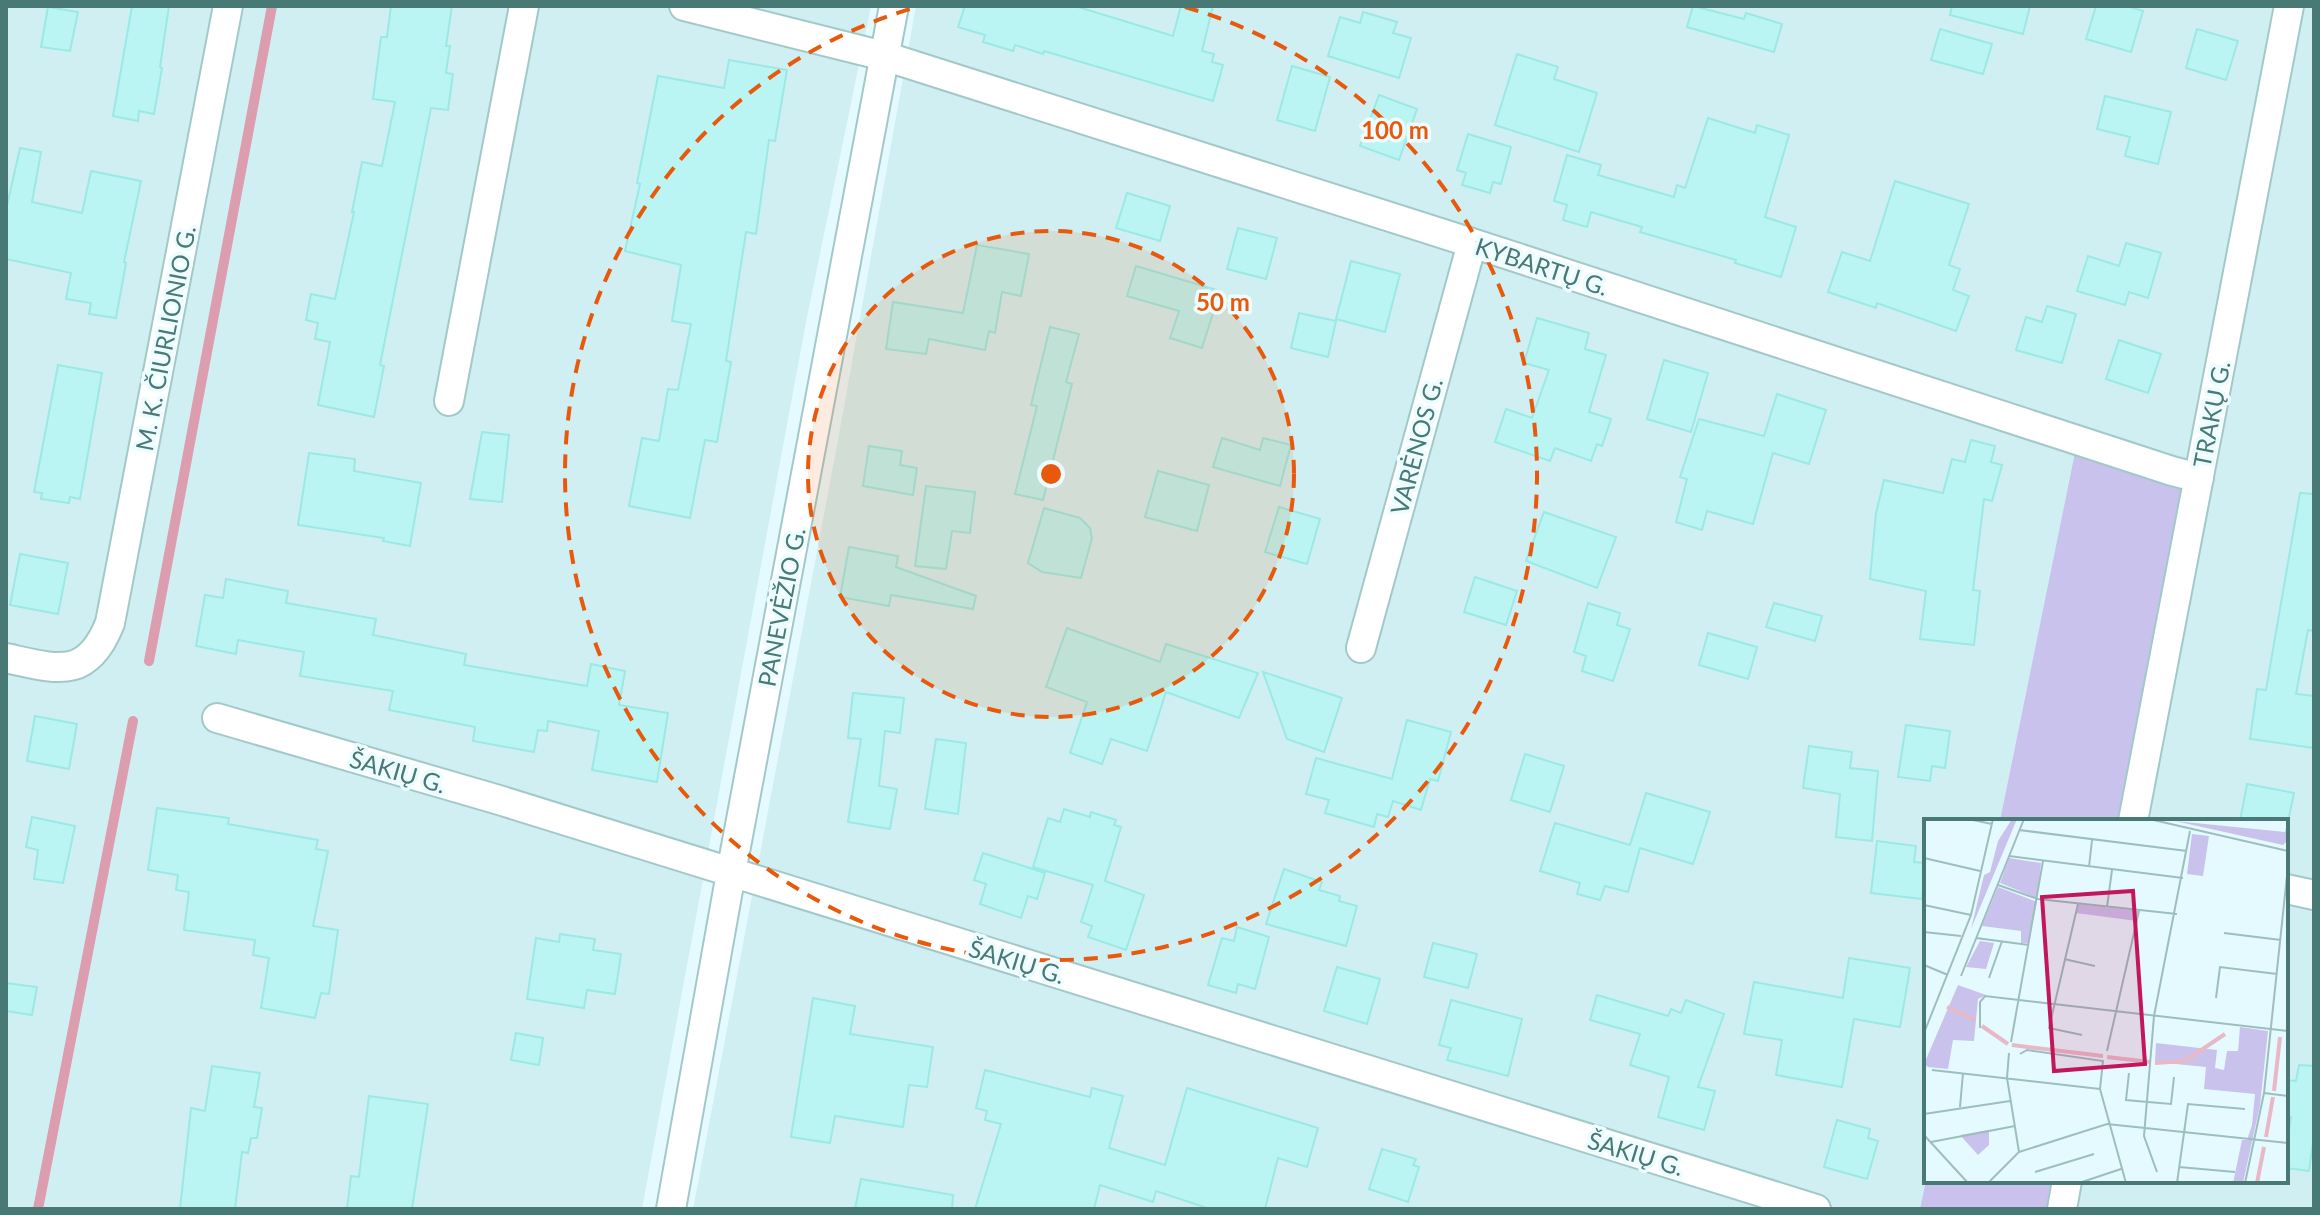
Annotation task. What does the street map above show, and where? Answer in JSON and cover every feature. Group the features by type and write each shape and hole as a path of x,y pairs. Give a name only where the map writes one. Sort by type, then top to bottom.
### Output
{"street":[{"name":"M. K. ČIURLIONIO G.","path":"6,658 59,668 85,661 104,640 110,623 228,6"},
{"path":"449,401 524,6"},
{"name":"KYBARTŲ G.","path":"684,6 884,56 2199,478"},
{"name":"PANEVĖŽIO G.","path":"671,1209 894,6"},
{"name":"TRAKŲ G.","path":"2133,819 2289,6"},
{"name":"VARĖNOS G.","path":"1361,648 1472,243"},
{"name":"ŠAKIŲ G.","path":"217,718 499,800 1816,1209"},
{"path":"2288,889 2314,895"},
{"path":"2062,1209 2067,1183"}],"shaded area":[{"path":"6,6 871,6 806,322 642,1209 6,1209"},
{"path":"916,6 2314,6 2314,1209 693,1209 838,440"},
{"path":"2078,438 2199,478 2135,819 2000,819"},
{"path":"1926,1183 2068,1183 2062,1209 1920,1209"}],"building":[{"path":"132,6 169,6 154,114 139,111 138,121 113,116"},
{"path":"391,6 452,6 446,46 450,46 446,73 453,74 448,110 431,108 380,365 384,366 374,417 318,405 330,342 315,339 318,323 306,320 311,294 335,299 362,162 382,166 395,102 373,99 381,37 387,37"},
{"path":"965,6 1075,6 1173,36 1181,6 1213,6 1202,51 1214,54 1212,62 1223,65 1213,101 1044,51 1043,54 1015,45 1013,51 983,42 985,35 958,27"},
{"path":"1693,6 1744,19 1746,13 1782,24 1774,52 1687,27"},
{"path":"1952,6 2030,6 2023,34 1950,15"},
{"path":"2096,6 2127,6 2143,11 2131,52 2086,39"},
{"path":"48,7 78,12 70,51 41,47"},
{"path":"1363,12 1397,22 1393,33 1411,38 1399,78 1328,56 1340,17 1360,23"},
{"path":"1940,29 1992,44 1983,74 1931,60"},
{"path":"2197,29 2238,41 2226,80 2186,68"},
{"path":"1517,54 1558,67 1554,79 1597,93 1579,152 1495,125"},
{"path":"729,60 787,70 775,141 769,140 756,234 746,232 726,361 731,362 717,442 705,440 690,518 629,506 642,438 659,441 668,389 678,390 691,324 672,321 681,265 625,251 658,76 724,88"},
{"path":"1292,66 1330,77 1315,131 1277,120"},
{"path":"1379,95 1417,109 1399,160 1360,146"},
{"path":"2105,96 2171,112 2158,164 2125,156 2130,137 2097,129"},
{"path":"1708,118 1755,133 1757,125 1789,135 1765,217 1796,227 1781,277 1735,263 1736,260 1640,232 1642,227 1591,212 1587,227 1563,220 1567,205 1554,201 1567,155 1601,165 1598,175 1674,197 1677,185 1685,188"},
{"path":"1468,134 1511,147 1501,184 1493,182 1490,193 1462,185 1466,173 1457,170"},
{"path":"20,148 41,152 32,202 82,213 91,171 141,181 116,318 89,314 91,303 66,299 71,273 6,259 6,210"},
{"path":"1895,181 1969,204 1949,265 1960,269 1953,290 1969,296 1956,331 1877,303 1876,308 1828,292 1842,252 1870,261"},
{"path":"1127,193 1170,206 1160,241 1116,228"},
{"path":"1238,228 1277,238 1266,279 1227,269"},
{"path":"2126,243 2161,253 2148,298 2129,292 2125,305 2077,291 2088,256 2119,266"},
{"path":"977,245 1029,254 1021,296 1002,292 995,333 989,331 985,350 929,339 926,354 886,349 893,302 963,313"},
{"path":"1351,261 1400,274 1385,332 1336,319"},
{"path":"1136,266 1220,291 1202,348 1170,338 1179,311 1127,296"},
{"path":"2047,306 2076,314 2062,363 2016,350 2026,317 2042,322"},
{"path":"1299,313 1336,321 1328,357 1291,348"},
{"path":"1537,318 1589,333 1585,349 1606,355 1589,412 1611,419 1602,446 1597,444 1591,461 1555,448 1550,461 1495,442 1506,409 1532,418 1549,370 1524,363"},
{"path":"1050,327 1079,334 1066,382 1072,384 1043,500 1015,494 1037,406 1031,405"},
{"path":"2119,340 2161,354 2148,393 2106,379"},
{"path":"1664,360 1708,373 1691,432 1647,419"},
{"path":"58,365 102,373 80,499 70,497 69,503 41,499 42,493 34,492"},
{"path":"1777,394 1826,410 1809,464 1773,453 1753,524 1707,511 1702,530 1676,522 1687,479 1680,477 1699,419 1764,436"},
{"path":"482,432 509,435 502,502 470,499"},
{"path":"1222,438 1260,450 1263,438 1291,445 1280,486 1213,467"},
{"path":"1971,440 1995,446 1991,462 2002,465 1992,501 1984,499 1973,590 1980,591 1974,645 1920,639 1926,591 1870,579 1876,513 1884,480 1943,493 1952,459 1965,462"},
{"path":"869,446 902,451 900,465 917,468 913,495 863,486"},
{"path":"309,453 355,459 354,471 421,483 410,546 383,541 384,538 298,525"},
{"path":"1158,471 1209,485 1197,531 1145,517"},
{"path":"926,486 975,492 970,533 952,531 946,569 915,566"},
{"path":"2300,493 2314,494 2314,631 2308,630 2296,694 2314,696 2314,748 2250,739 2257,689 2266,690"},
{"path":"1279,507 1320,519 1307,564 1265,552"},
{"path":"1044,508 1080,518 1090,528 1092,538 1081,578 1042,572 1028,563"},
{"path":"1544,512 1616,537 1597,588 1526,561"},
{"path":"849,547 898,556 896,567 976,596 973,609 891,595 889,606 840,597"},
{"path":"20,554 68,563 58,614 10,605"},
{"path":"1475,577 1517,591 1506,625 1464,612"},
{"path":"226,579 288,591 286,603 376,619 373,635 466,654 464,665 587,686 591,664 625,671 619,705 668,713 657,782 592,770 599,731 548,721 547,731 538,730 534,752 473,741 475,727 389,710 393,691 300,676 304,652 238,640 236,654 196,646 205,595 223,598"},
{"path":"1588,603 1620,613 1617,625 1630,629 1613,681 1582,671 1586,656 1574,652"},
{"path":"1774,603 1822,616 1815,641 1766,627"},
{"path":"1067,628 1160,662 1166,644 1258,673 1239,718 1166,692 1147,751 1111,739 1102,764 1070,753 1087,702 1046,687"},
{"path":"1708,633 1757,647 1748,679 1699,665"},
{"path":"1263,672 1342,698 1324,752 1287,739"},
{"path":"853,693 904,698 900,733 885,731 879,786 897,789 890,829 848,822 861,739 848,738"},
{"path":"35,716 77,724 69,769 27,761"},
{"path":"1407,720 1451,732 1438,781 1430,779 1421,810 1393,801 1388,817 1377,814 1374,827 1325,813 1329,800 1306,794 1316,758 1392,779"},
{"path":"1906,725 1950,731 1945,768 1932,766 1930,781 1898,777"},
{"path":"936,739 966,743 958,814 925,809"},
{"path":"1809,746 1852,752 1850,768 1878,771 1872,841 1836,837 1840,794 1803,788"},
{"path":"1525,754 1564,766 1550,812 1511,800"},
{"path":"2247,784 2294,793 2288,821 2240,819"},
{"path":"1646,793 1710,812 1693,864 1640,848 1628,892 1605,886 1600,900 1577,894 1580,883 1540,871 1555,823 1630,845"},
{"path":"157,808 229,818 228,824 318,840 316,849 328,851 313,926 338,930 329,994 321,993 315,1018 261,1008 269,958 253,955 255,940 184,930 189,892 176,890 178,875 148,870"},
{"path":"1064,809 1090,817 1091,812 1116,820 1114,825 1121,827 1105,881 1144,895 1126,950 1088,937 1092,926 1081,922 1093,885 1033,867 1048,818 1060,822"},
{"path":"32,817 75,826 63,883 34,879 38,850 26,847"},
{"path":"1877,841 1916,846 1914,862 1924,863 1922,899 1871,893"},
{"path":"983,853 1045,873 1037,899 1028,896 1021,918 980,904 986,884 974,880"},
{"path":"1284,869 1322,882 1319,890 1340,896 1339,901 1357,906 1346,946 1266,924"},
{"path":"1237,927 1269,937 1255,989 1238,984 1236,993 1208,985 1222,938 1234,941"},
{"path":"560,934 595,939 593,950 621,954 615,994 587,990 584,1008 527,999 536,938 559,942"},
{"path":"1433,943 1477,954 1468,988 1424,977"},
{"path":"1849,958 1910,968 1900,1027 1854,1019 1842,1087 1776,1075 1782,1040 1744,1034 1754,982 1843,998"},
{"path":"1337,967 1380,979 1367,1024 1324,1011"},
{"path":"6,983 37,987 32,1015 6,1011"},
{"path":"1597,995 1668,1016 1671,1009 1681,1013 1686,1000 1724,1014 1698,1087 1715,1091 1704,1130 1658,1117 1669,1077 1630,1065 1640,1034 1590,1020"},
{"path":"813,998 855,1006 850,1034 933,1047 927,1087 909,1085 903,1127 835,1116 830,1143 791,1137"},
{"path":"1451,1000 1522,1019 1508,1076 1447,1060 1451,1048 1439,1045"},
{"path":"516,1033 543,1038 539,1065 511,1060"},
{"path":"2299,1065 2314,1066 2314,1135 2309,1171 2288,1168 2291,1117 2288,1116 2288,1080 2296,1081"},
{"path":"212,1066 260,1073 254,1107 262,1108 257,1138 251,1138 248,1153 242,1152 235,1209 180,1209 191,1108 205,1111"},
{"path":"985,1070 1090,1097 1092,1088 1123,1096 1109,1148 1165,1165 1187,1088 1318,1128 1307,1167 1278,1158 1265,1209 1210,1209 1156,1191 1153,1202 1100,1185 1094,1209 975,1209 1001,1124 985,1120 987,1111 976,1108"},
{"path":"369,1096 428,1104 412,1209 347,1209 351,1176 359,1177"},
{"path":"1837,1120 1870,1129 1868,1138 1878,1141 1867,1179 1824,1167"},
{"path":"1382,1149 1416,1159 1413,1165 1419,1167 1408,1202 1369,1189"},
{"path":"861,1179 953,1195 952,1209 855,1209"}],"waterway":[{"path":"149,661 272,6"},
{"path":"38,1209 133,721"}]}
